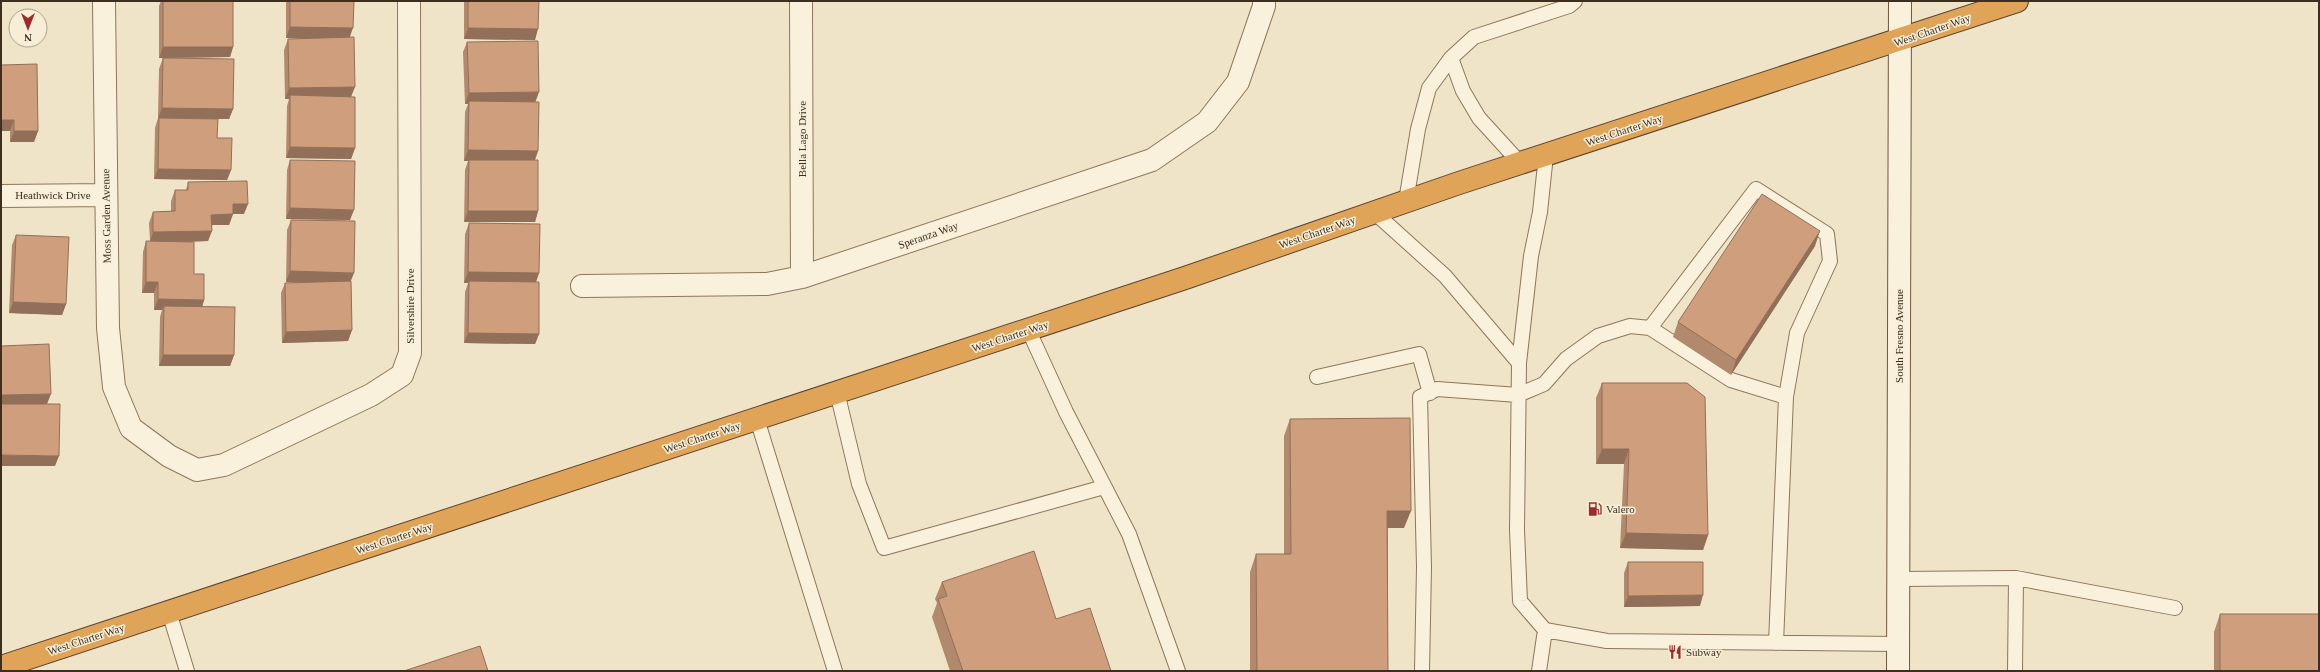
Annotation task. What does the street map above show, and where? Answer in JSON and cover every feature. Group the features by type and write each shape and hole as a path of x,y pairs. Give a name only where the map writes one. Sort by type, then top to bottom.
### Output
{"highway":[{"name":"West Charter Way","path":"5,663 169,612 1028,330 1520,163 1900,41 2017,1"}],"street":[{"name":"Moss Garden Avenue","path":"104,1 105,195 108,328 114,387 131,428"},
{"name":"Silvershire Drive","path":"131,428 169,456 197,470 224,465 371,395 402,376 410,353 408,1"},
{"name":"Bella Lago Drive","path":"801,1 802,277"},
{"name":"Speranza Way","path":"582,286 767,284 802,277 1152,160 1207,122 1238,82 1264,6 1264,1"},
{"name":"South Fresno Avenue","path":"1898,671 1900,1"},
{"name":"Heathwick Drive","path":"1,196 105,195"}],"lane":[{"path":"1406,201 1418,129 1429,88 1451,58 1474,37 1569,6 1575,1"},
{"path":"1451,58 1463,91 1479,118 1520,163"},
{"path":"1546,155 1540,212 1531,256 1519,363 1516,530 1520,600 1545,630 1607,641 1898,644"},
{"path":"1650,328 1756,189 1827,234 1830,261 1797,333 1786,397 1776,643"},
{"path":"1374,212 1445,276 1519,363"},
{"path":"1422,671 1424,567 1420,397 1437,389 1518,395 1544,384 1566,359 1598,336 1630,326 1650,328 1731,380 1786,397"},
{"path":"1028,330 1066,412 1129,534 1178,671"},
{"path":"1317,377 1419,354 1430,393"},
{"path":"838,392 859,484 884,548 1104,487"},
{"path":"757,419 835,671"},
{"path":"1898,579 2016,578 2174,608"},
{"path":"2015,671 2016,578"},
{"path":"169,612 187,671"},
{"path":"1539,671 1545,630"}],"building":[{"path":"163,1 233,1 233,47 163,47"},
{"path":"290,1 354,1 353,28 290,27"},
{"path":"468,1 539,1 538,29 468,28"},
{"path":"354,37 355,87 289,88 288,39"},
{"path":"538,41 539,92 469,93 467,42"},
{"path":"163,58 234,59 233,109 162,108"},
{"path":"37,64 38,131 14,131 14,120 1,120 1,65"},
{"path":"290,95 355,97 355,148 290,147"},
{"path":"469,101 539,102 538,151 468,150"},
{"path":"159,118 218,119 217,138 232,138 231,170 158,169"},
{"path":"290,160 355,161 354,210 290,208"},
{"path":"469,160 538,160 538,211 468,211"},
{"path":"247,181 248,204 233,204 233,214 211,215 212,231 153,232 153,212 175,211 175,190 188,190 188,182"},
{"path":"1762,194 1820,231 1736,360 1678,322"},
{"path":"291,220 355,221 354,273 290,271"},
{"path":"469,223 540,224 539,273 468,272"},
{"path":"16,235 69,237 66,304 13,302"},
{"path":"146,241 194,242 194,274 204,274 204,300 158,299 158,282 146,282"},
{"path":"351,281 352,330 286,332 285,283"},
{"path":"469,281 539,282 539,334 468,333"},
{"path":"164,306 235,307 234,355 163,355"},
{"path":"49,344 51,394 1,395 1,346"},
{"path":"1602,383 1687,383 1705,397 1708,535 1626,533 1629,449 1602,449"},
{"path":"1,404 60,404 59,456 1,455"},
{"path":"1410,418 1411,511 1387,511 1388,671 1257,671 1256,554 1291,554 1290,419"},
{"path":"1034,551 1056,619 1090,608 1111,671 963,671 938,599 947,596 942,582"},
{"path":"1628,562 1703,562 1703,595 1628,596"},
{"path":"2220,614 2319,614 2319,671 2220,671"},
{"path":"480,646 488,671 404,671"}],"place":[{"name":"Valero","path":"1595,509"},
{"name":"Subway","path":"1675,652"}]}
